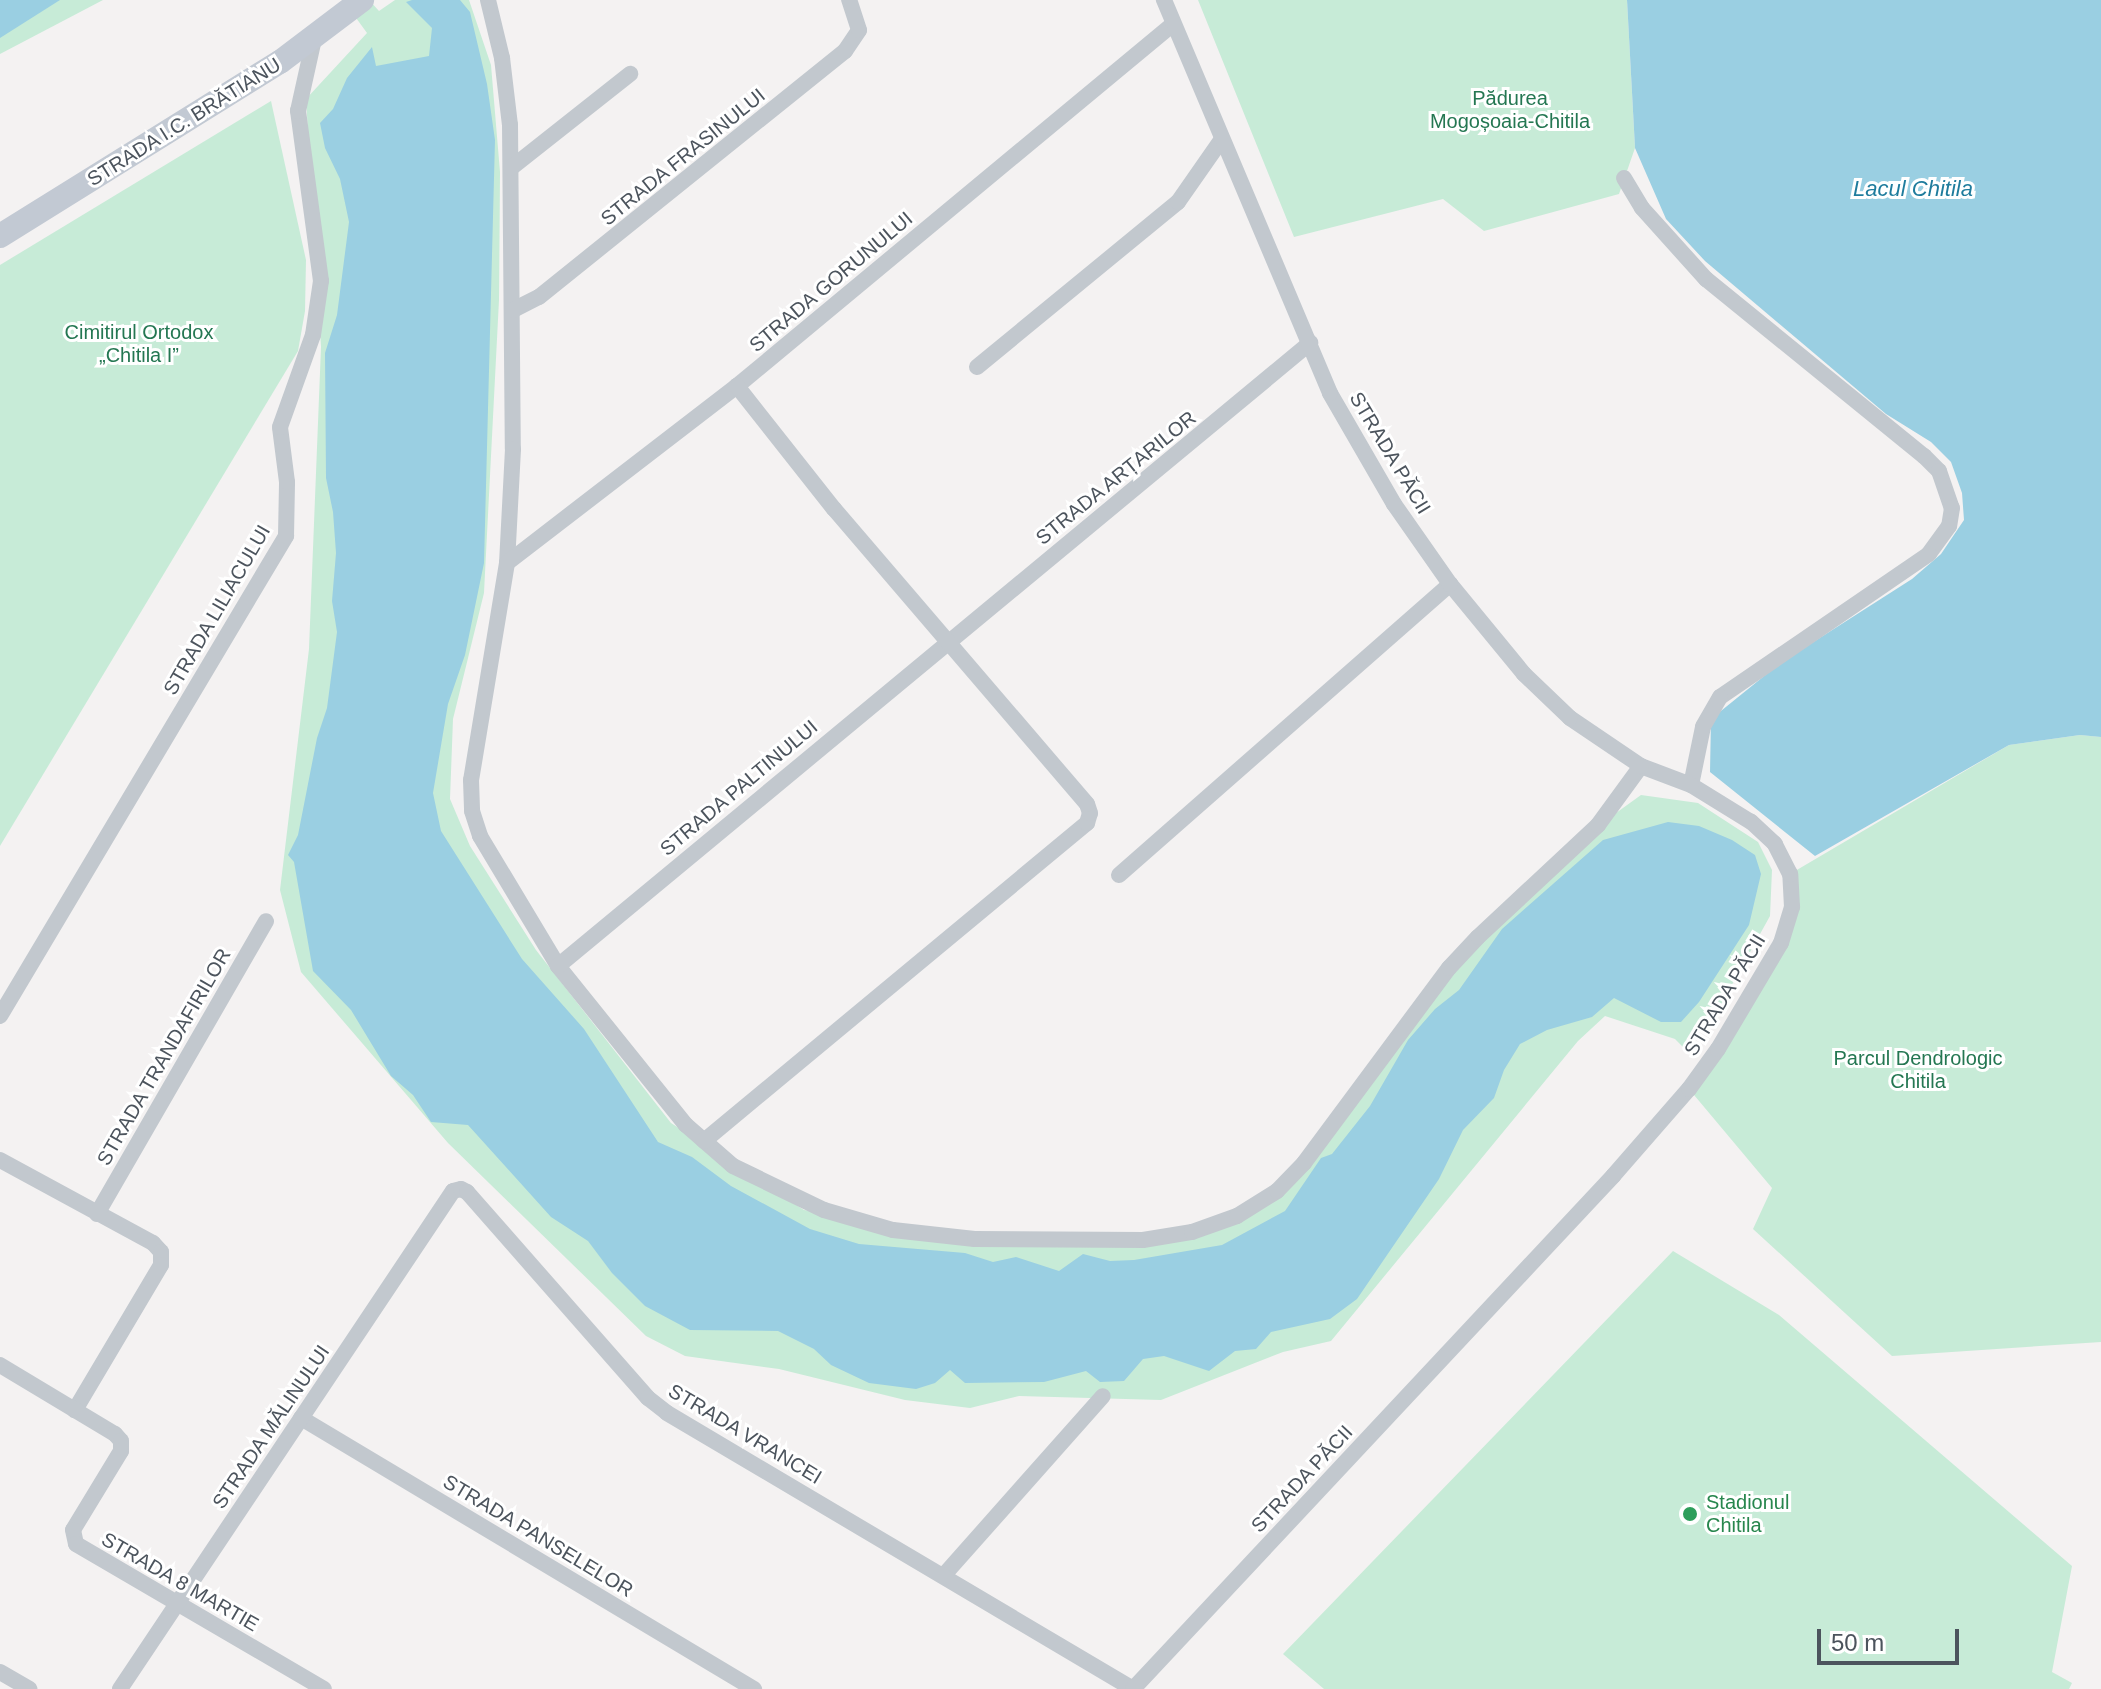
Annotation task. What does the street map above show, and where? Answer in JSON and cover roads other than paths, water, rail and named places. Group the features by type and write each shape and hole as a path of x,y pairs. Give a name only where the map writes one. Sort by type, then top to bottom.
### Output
{"main road":[{"name":"STRADA I.C. BRĂTIANU","path":"0,236 143,150 314,39 362,0"}],"street":[{"path":"488,0 507,91 511,168 513,449 507,563 471,780 472,811 480,836 558,966 668,1105 733,1166 824,1210 893,1230 975,1239 1143,1240 1192,1232 1237,1216 1277,1191 1304,1163 1449,968 1598,825 1641,766"},
{"name":"STRADA FRASINULUI","path":"513,310 539,297 845,51 859,30 858,19 849,0"},
{"name":"STRADA PĂCII","path":"1133,1689 1613,1176 1689,1089 1718,1049 1781,943 1792,907 1790,874 1775,844 1751,822 1691,785 1641,766 1570,718 1524,674 1450,584 1352,435 1164,0"},
{"name":"STRADA GORUNULUI","path":"507,563 737,386 1173,24"},
{"name":"STRADA LILIACULUI","path":"0,1016 286,536 287,482 280,427 313,335 321,281 298,111 314,39"},
{"path":"511,168 630,74"},
{"path":"977,367 1178,202 1222,139"},
{"path":"1624,178 1642,208 1706,279 1939,471 1952,508 1949,526 1929,554 1720,697 1703,727 1691,785"},
{"name":"STRADA ARȚARILOR","path":"947,641 1310,343"},
{"path":"704,1141 1087,823 1090,813 1087,804 947,641 737,386"},
{"path":"1119,875 1450,584"},
{"name":"STRADA PALTINULUI","path":"558,966 947,641"},
{"name":"STRADA TRANDAFIRILOR","path":"97,1214 266,921"},
{"path":"0,1160 153,1243 161,1252 162,1259 75,1410"},
{"name":"STRADA VRANCEI","path":"457,1190 467,1192 648,1398 667,1413 1133,1689"},
{"name":"STRADA MĂLINULUI","path":"120,1689 457,1190"},
{"name":"STRADA 8 MARTIE","path":"0,1365 115,1434 122,1446 73,1530 76,1544 324,1689"},
{"path":"944,1575 1103,1396"},
{"name":"STRADA PANSELELOR","path":"301,1418 754,1689"},
{"path":"0,1672 29,1689"}],"water":[{"path":"0,0 60,0 0,38"},
{"path":"460,0 470,12 487,84 495,140 484,563 465,655 448,704 433,793 441,831 522,959 584,1029 658,1142 692,1157 731,1186 810,1229 859,1244 965,1253 993,1262 1016,1257 1059,1271 1083,1254 1110,1261 1134,1260 1222,1245 1285,1211 1321,1158 1332,1154 1370,1106 1408,1040 1435,1009 1459,990 1502,929 1603,840 1668,822 1699,826 1732,840 1755,855 1761,874 1749,925 1699,1002 1681,1022 1661,1022 1614,998 1592,1017 1547,1030 1520,1044 1504,1070 1494,1098 1463,1130 1439,1179 1357,1299 1330,1319 1271,1332 1256,1349 1235,1351 1209,1371 1164,1356 1143,1359 1124,1381 1100,1382 1086,1371 1044,1382 965,1383 950,1370 935,1383 916,1389 869,1383 831,1365 814,1349 778,1331 690,1330 645,1306 612,1273 588,1241 551,1217 468,1125 431,1122 413,1095 391,1076 351,1010 313,971 294,862 288,855 298,835 317,738 327,708 337,632 332,601 336,553 333,512 326,478 325,353 337,315 349,222 340,179 325,148 320,123 333,109 347,78 372,47 376,66 429,56 432,28 406,2"},
{"name":"Lacul Chitila","path":"1627,0 2101,0 2101,737 2080,735 2009,745 1815,856 1710,772 1711,719 1779,664 1912,579 1941,554 1964,520 1962,493 1951,462 1931,442 1886,414 1705,261 1666,219 1635,148"}],"place":[{"name":"Stadionul Chitila","path":"1690,1514"}],"park label":[{"name":"Pădurea Mogoșoaia-Chitila","path":"1510,110"},
{"name":"Cimitirul Ortodox „Chitila I”","path":"139,344"},
{"name":"Parcul Dendrologic Chitila","path":"1918,1070"}]}
